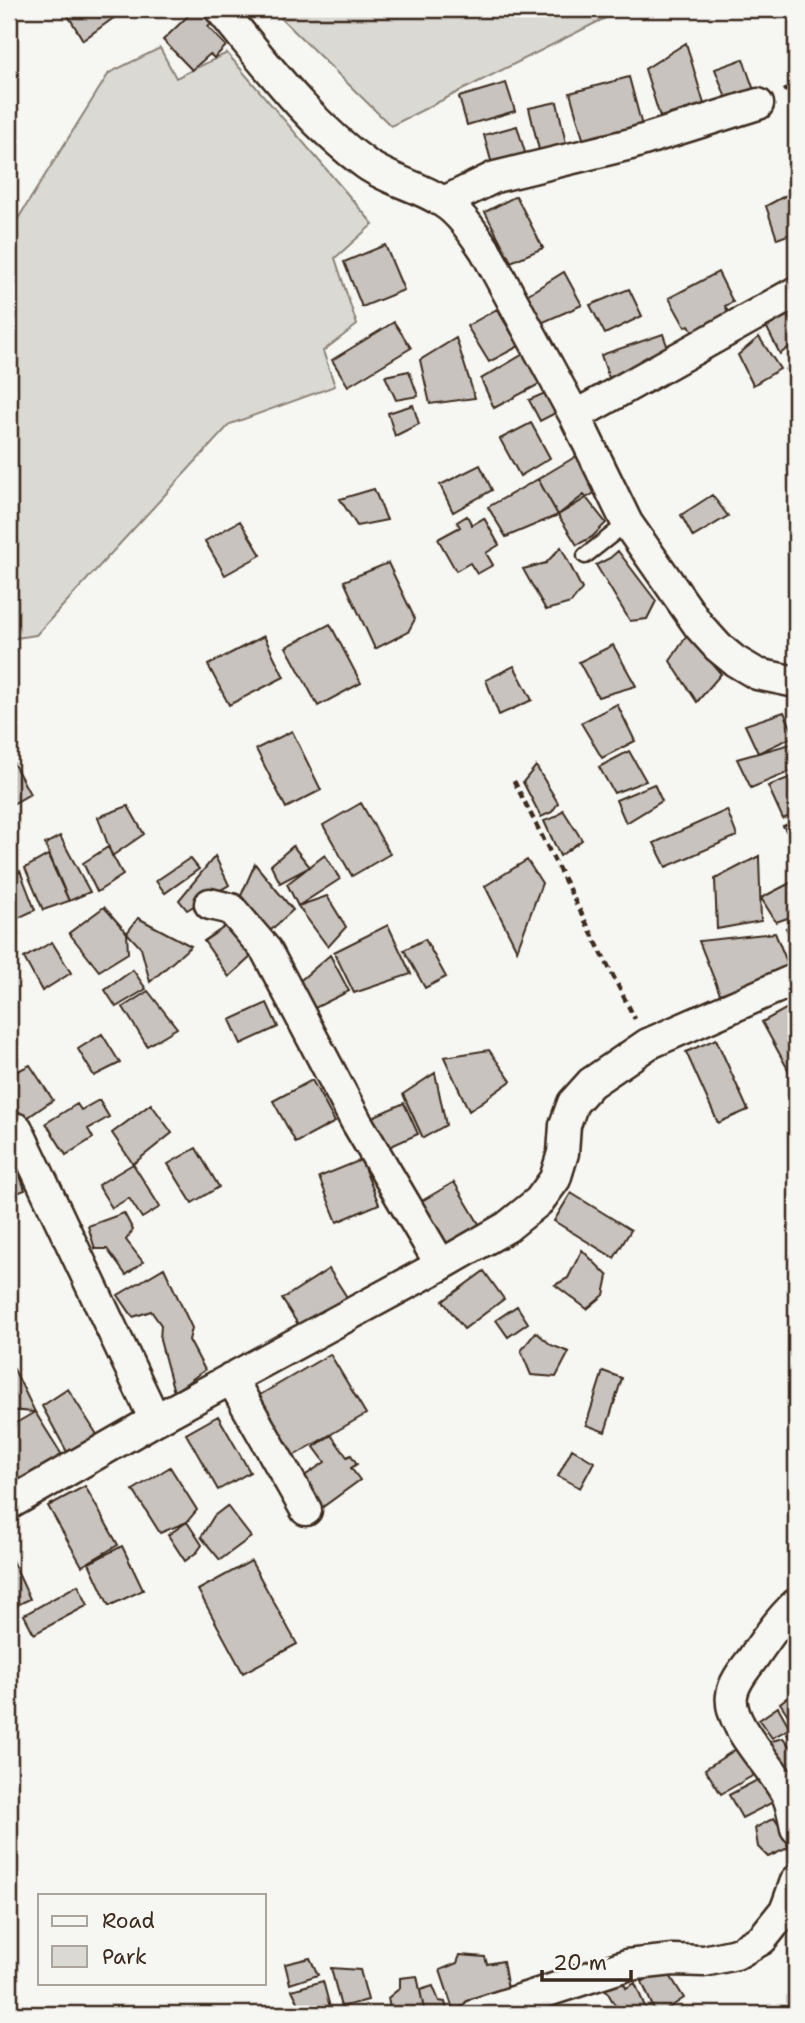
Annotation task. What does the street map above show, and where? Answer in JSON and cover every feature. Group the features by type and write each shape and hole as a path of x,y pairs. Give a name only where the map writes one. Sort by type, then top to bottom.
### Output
{"street":[{"path":"220,9 290,93 338,141 367,165 389,178 444,202 469,228 485,250 575,416 628,523 699,626 718,647 757,674 796,682"},
{"path":"444,202 495,177 631,144 758,103"},
{"path":"575,416 796,292"},
{"path":"210,904 230,909 266,950 356,1121 441,1265"},
{"path":"9,1504 155,1419 507,1227 539,1202 555,1178 563,1153 565,1125 573,1103 591,1083 648,1044 796,979"},
{"path":"17,1129 155,1419"},
{"path":"231,1378 306,1510"},
{"path":"796,1604 780,1620 738,1679 732,1695 733,1710 739,1725 770,1766 789,1798 796,1828"},
{"path":"477,2014 627,1965 673,1960 704,1961 736,1954 762,1939 786,1909 796,1881"}],"lane":[{"path":"585,556 628,523"}],"path":[{"path":"514,781 648,1044"}],"green space":[{"path":"290,9 623,9 391,126 281,18"},
{"path":"160,48 176,78 227,53 373,224 335,258 357,325 323,351 335,386 230,424 36,635 9,639 9,233 109,73"}],"building":[{"path":"64,9 126,9 83,40"},
{"path":"195,9 208,9 217,18 208,27 226,46 214,58 210,54 192,70 163,40"},
{"path":"686,43 704,104 660,117 645,69"},
{"path":"743,59 756,96 729,106 715,69"},
{"path":"629,77 642,126 584,142 570,93"},
{"path":"506,83 515,111 467,125 459,97"},
{"path":"557,102 567,148 540,154 529,108"},
{"path":"517,126 527,159 493,168 484,135"},
{"path":"796,190 796,232 777,239 766,206"},
{"path":"516,196 543,248 511,262 485,212"},
{"path":"385,245 404,290 362,307 344,262"},
{"path":"564,272 582,305 539,324 525,296"},
{"path":"718,272 733,302 725,306 730,316 695,335 689,325 685,327 669,298"},
{"path":"629,289 642,316 605,334 590,305"},
{"path":"497,309 519,346 489,362 467,326"},
{"path":"786,312 796,333 796,342 780,354 765,324"},
{"path":"394,322 411,348 348,386 332,360"},
{"path":"663,334 671,357 609,378 601,355"},
{"path":"759,337 780,369 753,385 738,355"},
{"path":"456,338 475,398 430,404 420,360"},
{"path":"527,352 543,382 494,408 481,379"},
{"path":"796,356 796,390 786,370"},
{"path":"409,371 418,396 396,400 385,376"},
{"path":"552,390 563,409 540,421 529,400"},
{"path":"413,405 419,424 395,436 388,413"},
{"path":"531,423 550,458 520,476 500,439"},
{"path":"585,451 606,486 558,515 538,479"},
{"path":"480,465 492,490 453,512 440,485"},
{"path":"538,479 558,515 506,537 488,507"},
{"path":"374,489 387,520 357,526 340,499"},
{"path":"584,495 606,523 592,537 577,545 558,515"},
{"path":"712,495 728,516 693,537 681,515"},
{"path":"467,516 472,525 484,518 499,545 486,553 493,565 477,574 470,563 456,571 438,539 460,527 457,522"},
{"path":"240,521 261,555 225,575 205,541"},
{"path":"561,547 582,589 571,603 546,610 523,569 546,563"},
{"path":"618,551 656,601 647,619 630,621 596,565"},
{"path":"388,563 415,619 408,632 375,649 344,581"},
{"path":"330,624 361,683 318,706 286,647"},
{"path":"688,634 721,674 697,702 670,661"},
{"path":"264,636 284,677 229,705 208,665"},
{"path":"613,645 636,686 598,697 579,662"},
{"path":"514,666 532,700 499,715 486,680"},
{"path":"617,704 635,741 602,758 581,723"},
{"path":"784,712 795,736 758,753 745,725"},
{"path":"292,731 321,790 286,808 256,749"},
{"path":"794,743 796,769 751,788 737,759"},
{"path":"629,751 646,781 614,793 599,767"},
{"path":"9,755 30,794 9,806"},
{"path":"536,766 558,803 552,812 541,817 523,782"},
{"path":"796,775 796,813 783,819 768,786"},
{"path":"654,784 662,801 626,823 616,800"},
{"path":"361,803 390,854 352,876 323,825"},
{"path":"128,806 144,834 112,856 98,817"},
{"path":"563,810 582,840 560,856 544,821 556,817"},
{"path":"727,810 737,836 666,867 654,843"},
{"path":"796,821 796,846 783,826"},
{"path":"60,836 90,892 69,901 45,844"},
{"path":"293,846 310,867 280,883 271,865"},
{"path":"108,847 123,875 97,892 83,863"},
{"path":"48,855 69,901 43,910 25,868"},
{"path":"325,855 340,879 298,906 287,884"},
{"path":"215,856 229,885 187,910 179,900"},
{"path":"759,856 761,921 717,929 715,879"},
{"path":"190,858 199,869 165,893 156,881"},
{"path":"527,860 542,883 517,950 485,886"},
{"path":"255,864 293,910 260,940 235,909"},
{"path":"20,871 35,910 16,919 9,900 9,877"},
{"path":"796,880 796,915 776,922 761,898"},
{"path":"327,896 346,927 328,947 298,906"},
{"path":"104,907 127,933 128,953 99,971 69,933"},
{"path":"9,913 18,935 9,940"},
{"path":"138,918 191,946 150,982 141,948 127,933"},
{"path":"232,922 254,954 229,977 204,941"},
{"path":"796,923 796,946 786,928"},
{"path":"388,925 411,974 354,993 334,952"},
{"path":"775,933 790,969 720,994 699,941"},
{"path":"425,939 446,977 425,988 404,950"},
{"path":"52,942 71,973 42,991 24,958"},
{"path":"330,955 349,991 309,1011 295,985"},
{"path":"133,970 146,989 116,1007 105,990"},
{"path":"148,991 177,1028 147,1046 123,1007"},
{"path":"267,1003 278,1027 241,1044 230,1020"},
{"path":"791,1006 796,1015 796,1084 762,1022"},
{"path":"102,1034 120,1063 94,1076 78,1049"},
{"path":"716,1039 748,1110 718,1123 686,1052"},
{"path":"489,1050 511,1081 469,1111 444,1057"},
{"path":"30,1065 53,1100 24,1120 9,1093 9,1075"},
{"path":"435,1073 446,1125 423,1138 403,1094"},
{"path":"312,1080 335,1122 296,1143 273,1101"},
{"path":"99,1100 109,1117 88,1129 93,1138 66,1155 46,1123 77,1104 81,1110"},
{"path":"404,1103 418,1134 378,1152 361,1122"},
{"path":"151,1104 172,1133 133,1164 112,1133"},
{"path":"196,1148 219,1187 192,1203 168,1164"},
{"path":"11,1150 25,1190 9,1196 9,1151"},
{"path":"361,1160 379,1204 337,1222 319,1177"},
{"path":"133,1164 160,1207 142,1218 129,1198 112,1208 98,1185"},
{"path":"454,1182 485,1234 446,1257 415,1205"},
{"path":"571,1193 631,1230 614,1258 554,1221"},
{"path":"124,1213 133,1230 126,1240 143,1262 126,1275 107,1249 95,1249 88,1226"},
{"path":"582,1250 608,1276 604,1295 587,1309 555,1285 568,1278"},
{"path":"164,1268 192,1328 189,1340 205,1370 174,1392 160,1340 161,1325 151,1311 133,1317 118,1295"},
{"path":"329,1269 350,1302 303,1332 282,1299"},
{"path":"484,1271 504,1299 464,1329 443,1301"},
{"path":"517,1306 528,1323 508,1337 496,1320"},
{"path":"536,1332 551,1345 569,1352 556,1377 531,1375 521,1351"},
{"path":"330,1354 366,1414 288,1459 253,1399"},
{"path":"9,1359 35,1412 9,1410"},
{"path":"603,1371 622,1378 605,1432 586,1425"},
{"path":"68,1389 98,1436 67,1452 42,1406"},
{"path":"35,1412 62,1455 23,1485 9,1478 9,1427"},
{"path":"218,1416 250,1472 218,1490 186,1434"},
{"path":"331,1435 347,1457 351,1455 357,1464 351,1468 360,1480 320,1509 300,1479 325,1462 314,1447"},
{"path":"572,1449 594,1462 580,1488 558,1476"},
{"path":"170,1467 197,1510 187,1522 160,1533 133,1490"},
{"path":"85,1486 118,1545 82,1566 48,1506"},
{"path":"227,1506 251,1537 220,1560 201,1537 214,1516"},
{"path":"187,1522 202,1545 185,1561 168,1535"},
{"path":"122,1546 143,1590 109,1606 89,1563"},
{"path":"9,1554 30,1599 11,1608 9,1603"},
{"path":"251,1561 297,1644 243,1673 198,1590"},
{"path":"78,1585 88,1605 34,1634 24,1615"},
{"path":"794,1692 796,1723 794,1724 780,1703"},
{"path":"778,1707 790,1728 772,1738 759,1720"},
{"path":"796,1730 796,1745 787,1734"},
{"path":"783,1738 796,1754 796,1790 761,1744"},
{"path":"738,1748 754,1775 721,1794 705,1769"},
{"path":"763,1777 779,1799 742,1818 729,1795"},
{"path":"774,1818 786,1836 788,1848 768,1857 758,1847 755,1828"},
{"path":"460,1955 485,1957 487,1964 503,1961 509,1995 453,2009 440,1970 457,1963"},
{"path":"310,1958 318,1975 290,1984 285,1964"},
{"path":"664,1966 684,1998 656,2014 642,1982"},
{"path":"331,1968 360,1970 368,2000 341,2007"},
{"path":"617,1969 626,1988 635,1983 648,2014 620,2014 602,1983"},
{"path":"417,1976 425,2014 391,2014 388,1998 400,1988 400,1978"},
{"path":"323,1981 331,2011 304,2014 292,1990"},
{"path":"433,1986 439,2001 445,2002 448,2014 425,2014 420,1990"}]}
